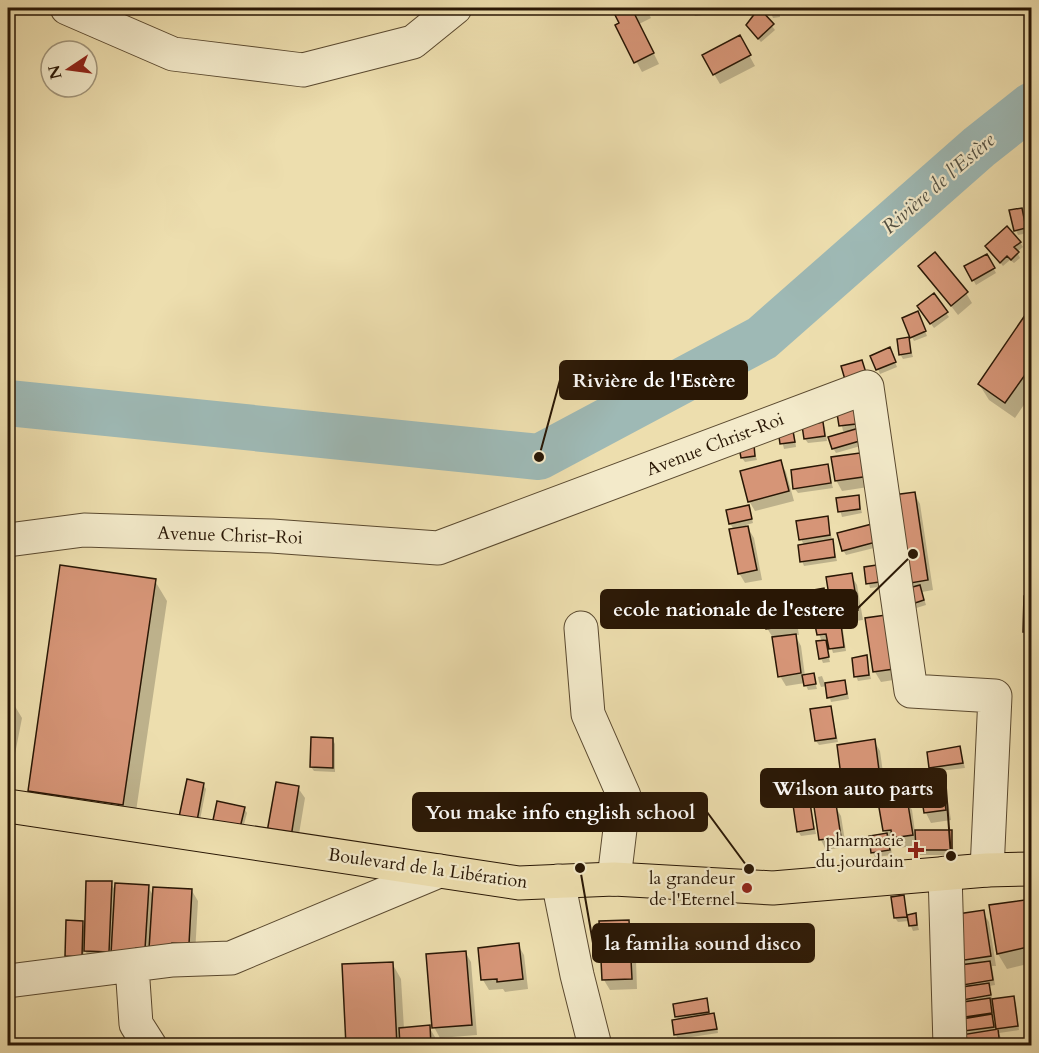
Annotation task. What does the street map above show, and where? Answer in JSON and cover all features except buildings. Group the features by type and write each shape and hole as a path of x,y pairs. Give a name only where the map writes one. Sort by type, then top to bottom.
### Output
{"main road":[{"name":"Boulevard de la Libération","path":"8,806 519,883 614,879 773,888 945,873 1032,869"}],"street":[{"path":"68,8 173,54 303,70 413,42 455,8"},
{"name":"Avenue Christ-Roi","path":"8,540 84,530 272,536 438,548 867,387 911,691 995,696 987,870"},
{"path":"581,628 588,714 624,796 614,879"},
{"path":"8,981 173,960 231,958 439,872"},
{"path":"945,873 950,1046"},
{"path":"558,881 576,975 595,1046"},
{"path":"132,966 136,1024 150,1046"}],"waterway":[{"path":"232,8 242,11 268,8"},
{"name":"Rivière de l'Estère","path":"8,403 539,457 762,338 979,147 1032,105"}],"place":[{"name":"Rivière de l'Estère","path":"539,457"},
{"name":"ecole nationale de l'estere","path":"913,554"},
{"name":"pharmacie du jourdain","path":"916,850"},
{"name":"Wilson auto parts","path":"951,856"},
{"name":"la familia sound disco","path":"580,868"},
{"name":"You make info english school","path":"749,869"},
{"name":"la grandeur de l'Eternel","path":"747,888"}]}
